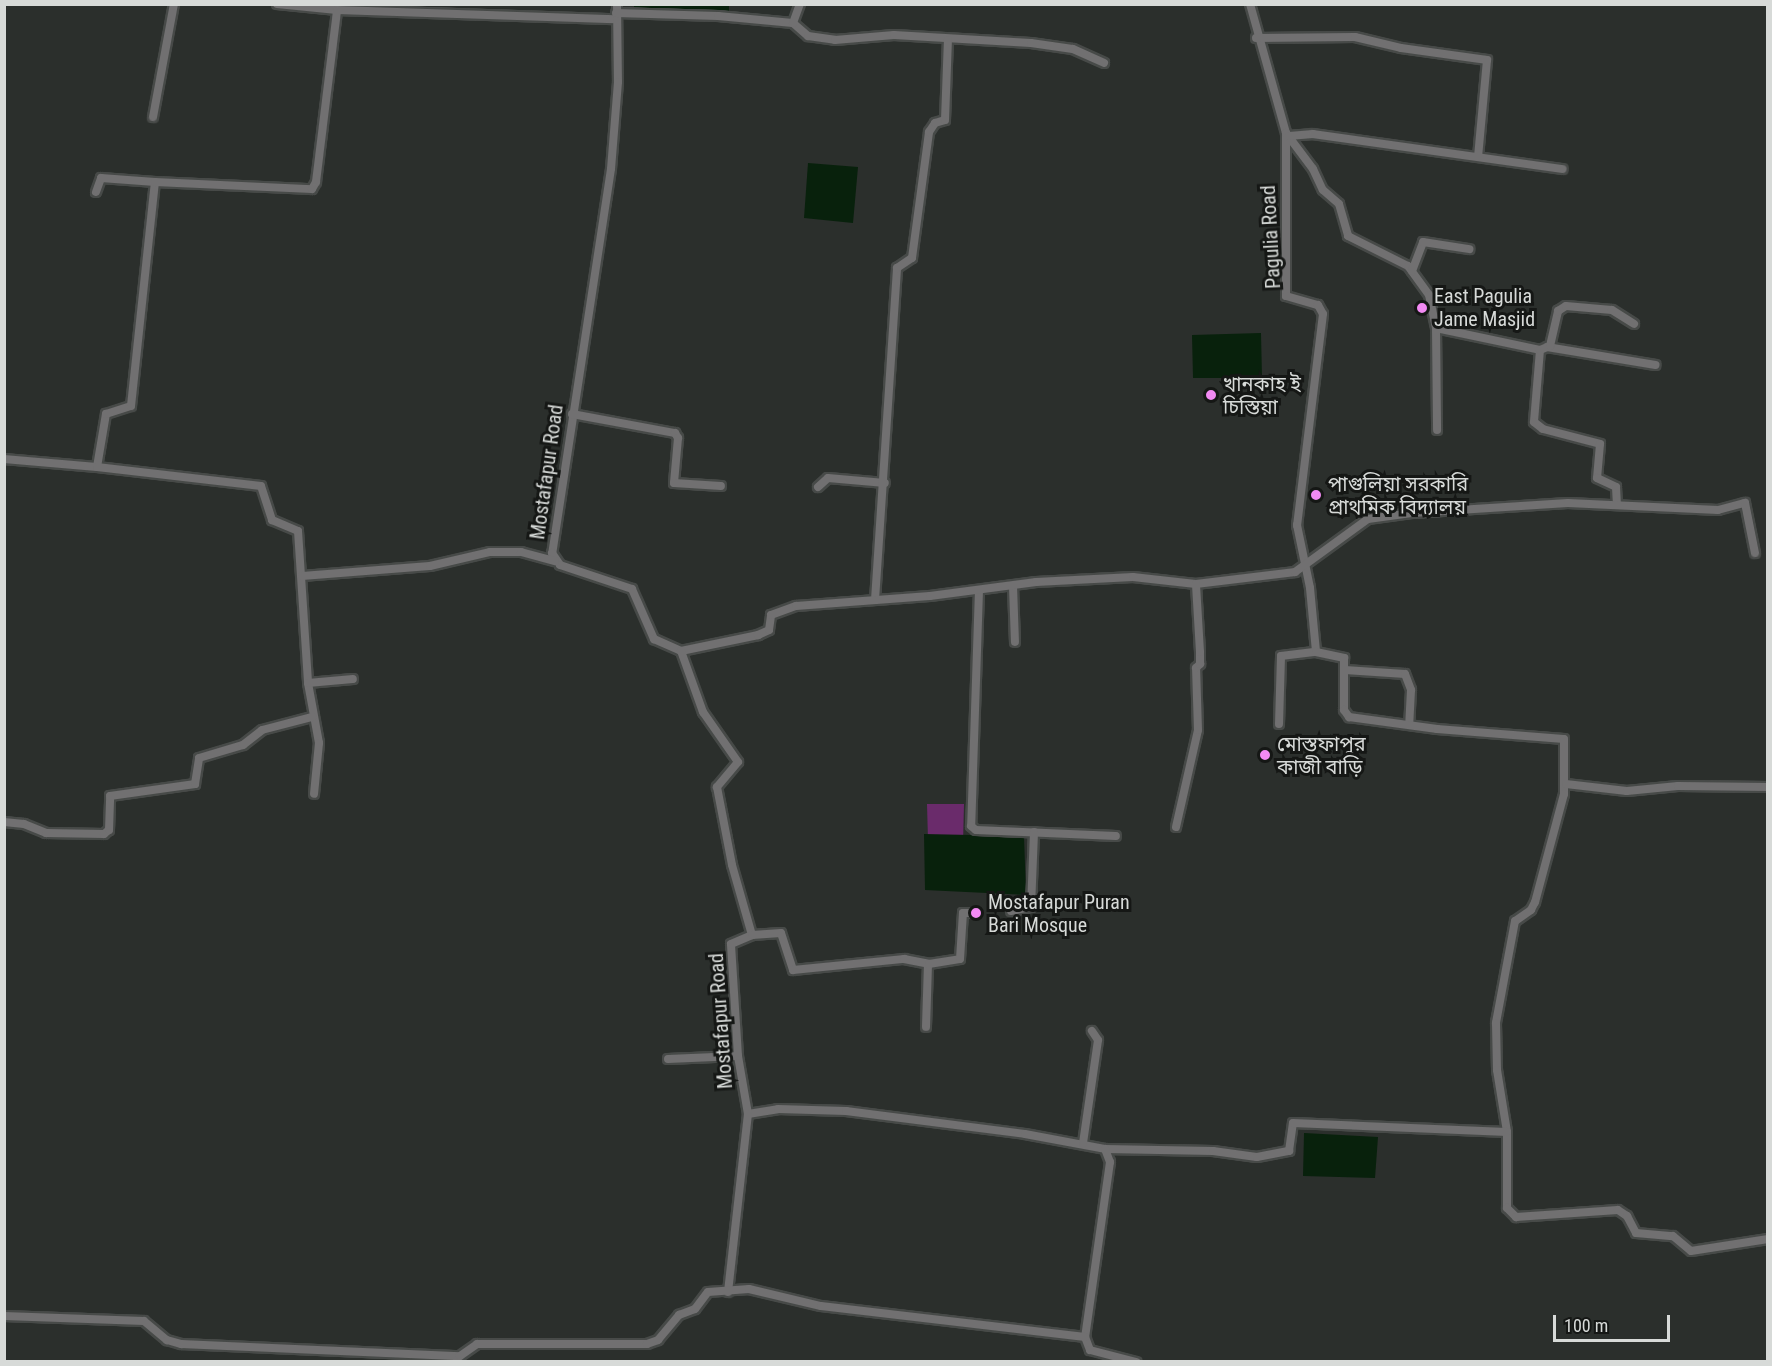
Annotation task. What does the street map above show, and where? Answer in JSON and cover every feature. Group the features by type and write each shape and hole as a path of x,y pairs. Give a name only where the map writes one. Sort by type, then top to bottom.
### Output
{"street":[{"path":"153,117 174,4"},
{"path":"277,4 336,10 616,12 718,16 794,23 808,36 835,40 894,35 1041,45 1073,49 1104,63"},
{"path":"794,23 800,4"},
{"name":"Pagulia Road","path":"1250,4 1256,38 1288,134 1323,190 1339,204 1348,236 1391,254 1412,271 1429,295 1437,328 1437,430"},
{"path":"96,192 101,178 312,189 316,182 336,10"},
{"name":"Mostafapur Road","path":"616,12 618,82 611,169 552,553 555,561 632,588 654,639 681,651"},
{"path":"1256,38 1355,37 1401,48 1487,60 1478,157"},
{"path":"874,600 885,483 897,268 912,258 929,132 935,123 945,120 948,40"},
{"path":"1288,134 1313,134 1563,169"},
{"name":"Pagulia Road","path":"1288,134 1286,296 1318,305 1323,314 1297,525 1305,568"},
{"path":"97,467 106,414 126,409 134,398 155,182"},
{"path":"1412,271 1423,242 1469,249"},
{"path":"1617,505 1616,487 1597,478 1600,444 1543,429 1534,422 1544,348 1558,311 1566,306 1612,309 1634,324"},
{"path":"1437,328 1544,348 1656,365"},
{"path":"572,414 675,433 678,438 674,483 721,486"},
{"path":"4,459 261,486 272,520 298,531 308,683 312,717 319,743 314,794"},
{"path":"818,487 828,478 885,483"},
{"path":"974,913 963,913 960,959 928,964 904,959 791,970 781,933 752,935 732,865 717,787 738,762 703,712 681,651 758,635 769,630 771,615 796,606 1115,577 1175,579 1196,584 1295,572 1305,568 1368,519 1568,503 1690,511 1718,510 1745,503 1755,554"},
{"path":"302,576 430,566 490,552 521,552 555,561"},
{"path":"1305,568 1316,652"},
{"path":"1176,827 1198,730 1196,584"},
{"path":"1013,586 1015,642"},
{"path":"979,590 971,826 976,830 1116,836"},
{"path":"1279,724 1281,656 1316,652 1344,658 1345,715 1409,724 1564,739 1566,784 1535,902 1531,910 1515,921 1496,1023 1497,1070 1507,1132 1507,1208 1516,1217 1618,1210 1627,1216 1636,1233 1673,1236 1691,1251 1767,1239"},
{"path":"1345,670 1405,674 1411,690 1409,724"},
{"path":"308,683 353,679"},
{"path":"4,822 24,824 46,833 104,834 109,830 110,796 195,784 198,761 204,755 243,745 262,730 312,717"},
{"path":"1566,784 1627,791 1678,786 1767,787"},
{"path":"1011,911 1026,911 1031,907 1034,832"},
{"name":"Mostafapur Road","path":"728,1292 748,1114 738,1056 731,944 752,935"},
{"path":"926,1027 928,964"},
{"path":"1083,1143 1098,1040 1092,1031"},
{"path":"668,1059 738,1056"},
{"path":"748,1114 778,1109 846,1111 1083,1143 1105,1149 1214,1151 1257,1156 1289,1151 1293,1123 1507,1132"},
{"path":"1105,1149 1110,1162 1085,1337 1090,1350 1136,1362"},
{"path":"4,1316 144,1321 167,1340 181,1344 460,1356 477,1344 647,1344 658,1340 679,1315 694,1309 708,1292 749,1289 821,1306 1085,1337"}],"shaded area":[{"path":"634,5 729,5 729,13 634,11"},
{"path":"808,163 858,167 853,223 804,218"},
{"path":"1261,333 1262,378 1193,378 1192,335"},
{"path":"927,804 964,804 963,843 928,840"},
{"path":"924,834 1024,836 1026,895 925,890"},
{"path":"1304,1133 1378,1137 1375,1178 1303,1176"}],"place":[{"name":"East Pagulia Jame Masjid","path":"1422,308"},
{"name":"খানকাহ ই চিস্তিয়া","path":"1211,395"},
{"name":"পাগুলিয়া সরকারি প্রাথমিক বিদ্যালয়","path":"1316,495"},
{"name":"মোস্তফাপুর কাজী বাড়ি","path":"1265,755"},
{"name":"Mostafapur Puran Bari Mosque","path":"976,913"}]}
